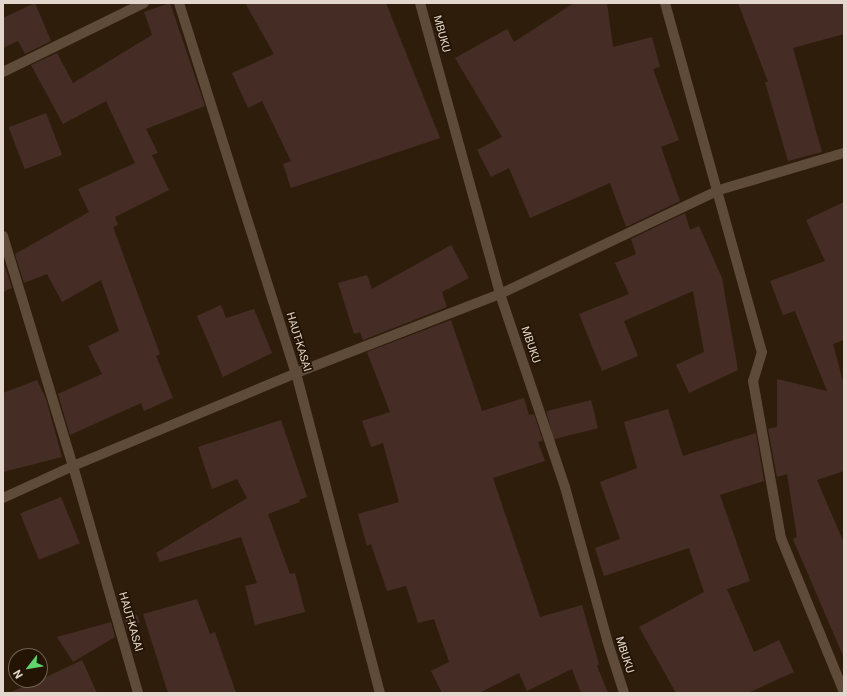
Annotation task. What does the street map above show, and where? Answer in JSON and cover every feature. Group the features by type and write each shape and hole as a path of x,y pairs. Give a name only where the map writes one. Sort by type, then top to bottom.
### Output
{"street":[{"path":"3,72 144,3"},
{"name":"HAUT-KASAI","path":"179,3 296,373 380,693"},
{"name":"MBUKU","path":"420,3 500,294 565,487 607,640 624,693"},
{"path":"665,3 719,190 762,352 753,381 781,538 844,692"},
{"path":"3,498 73,466 296,373 500,294 719,190 844,152"},
{"name":"HAUT-KASAI","path":"3,236 73,466 138,693"}],"building":[{"path":"35,3 51,41 25,54 18,41 3,48 3,18"},
{"path":"170,3 205,106 146,129 158,153 152,155 169,190 115,217 118,225 113,227 160,354 156,356 173,398 144,411 141,403 70,435 58,394 102,374 88,346 119,331 101,280 62,302 47,274 24,283 15,254 89,212 78,189 135,163 106,101 63,124 31,65 57,53 73,83 152,35 144,12"},
{"path":"245,3 386,3 440,138 291,188 283,164 291,161 262,101 248,108 232,73 274,54"},
{"path":"574,3 607,3 613,47 652,37 660,67 653,69 679,140 661,147 680,201 626,227 610,183 530,218 509,168 491,177 477,150 502,137 455,58 507,29 514,42"},
{"path":"738,3 844,3 844,34 793,48 822,152 788,161 765,82 768,82"},
{"path":"46,113 62,155 25,169 9,127"},
{"path":"844,202 844,340 833,344 844,385 844,471 817,480 844,543 844,658 793,539 797,537 787,474 777,477 768,429 777,427 777,379 827,391 795,311 783,315 770,281 825,261 806,220"},
{"path":"685,213 690,230 699,226 722,278 738,370 689,393 676,365 704,352 693,291 624,321 638,356 602,371 579,314 629,294 615,263 636,254 631,239"},
{"path":"451,245 469,278 442,292 447,307 363,340 360,332 354,334 338,283 367,275 372,289"},
{"path":"3,261 12,288 3,292"},
{"path":"221,305 226,318 254,309 272,353 223,377 197,316"},
{"path":"451,320 482,411 524,398 529,415 534,414 543,441 538,442 545,461 493,478 540,617 582,605 599,664 597,666 608,693 581,693 572,669 527,691 519,673 479,693 442,693 431,671 449,662 434,619 418,623 406,586 387,591 371,544 367,546 358,514 399,502 383,443 371,447 362,421 390,412 367,352"},
{"path":"37,380 46,399 62,457 3,472 3,393"},
{"path":"591,400 598,428 553,439 546,411"},
{"path":"668,409 683,456 756,433 764,481 720,495 750,581 727,589 754,652 779,640 794,672 748,693 676,693 639,627 704,592 689,548 604,576 595,548 620,539 600,482 637,468 624,422"},
{"path":"281,420 307,497 299,500 300,502 268,514 290,574 295,573 305,612 255,625 245,586 257,583 241,537 160,562 156,553 247,498 237,479 212,489 198,447"},
{"path":"61,497 80,543 39,560 20,513"},
{"path":"197,599 210,634 215,632 236,693 168,693 143,614"},
{"path":"137,615 140,622 127,630 124,619"},
{"path":"111,622 115,637 73,662 57,637"},
{"path":"82,660 97,693 8,693 20,688 48,688 48,676"}]}
